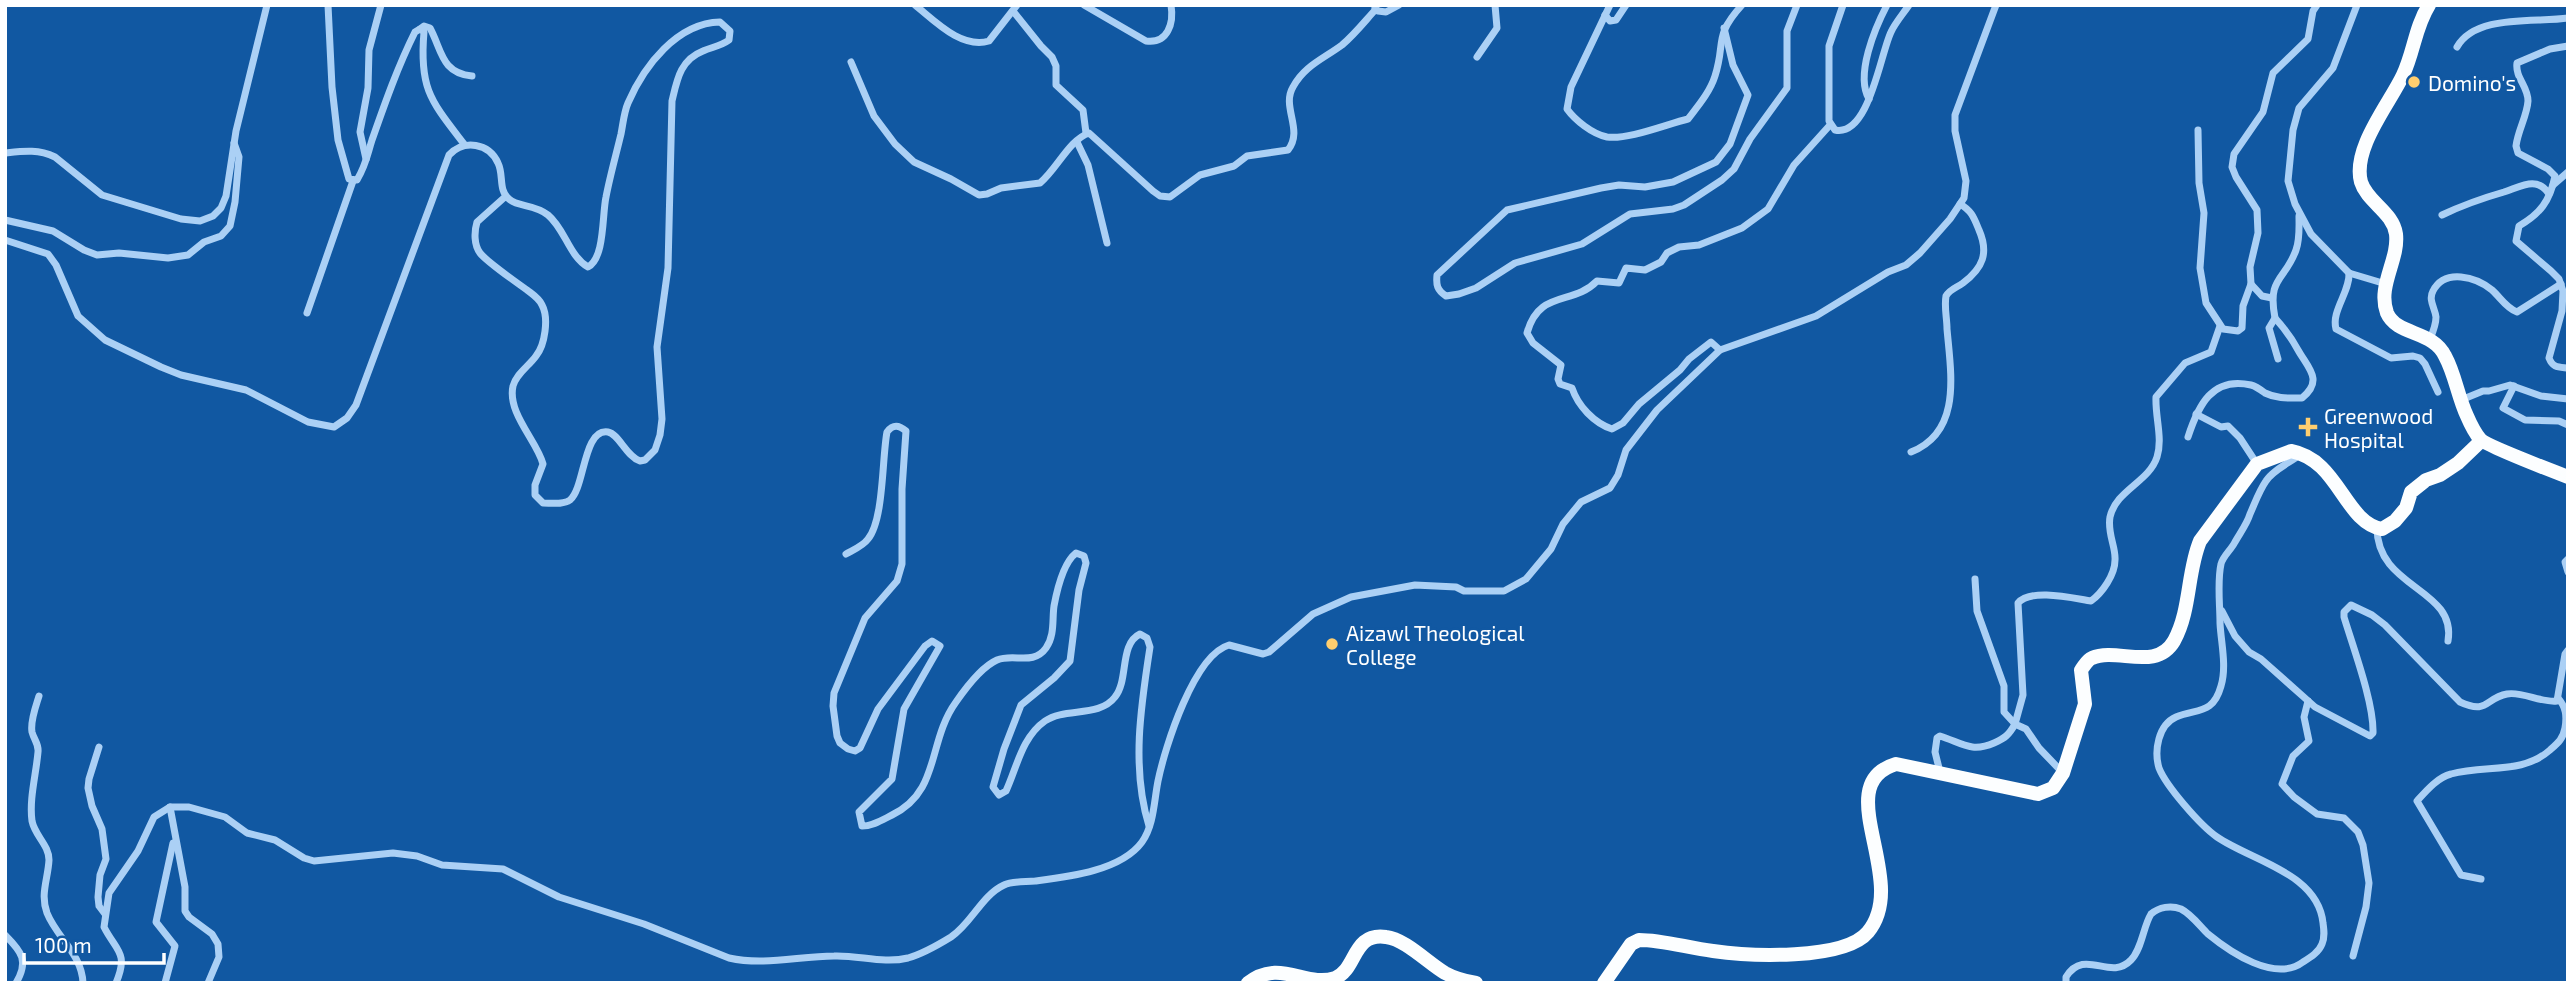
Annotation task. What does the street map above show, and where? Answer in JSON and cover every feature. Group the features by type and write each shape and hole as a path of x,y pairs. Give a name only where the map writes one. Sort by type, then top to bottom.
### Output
{"highway":[{"path":"2429,5 2417,25 2403,75 2376,118 2360,172 2362,184 2392,222 2396,234 2396,246 2386,284 2387,312 2400,327 2430,339 2439,346 2446,356 2461,400 2481,441 2568,477"},
{"path":"1604,983 1632,944 1639,940 1714,951 1807,954 1838,949 1858,942 1869,931 1882,895 1878,854 1867,813 1868,789 1884,769 1896,764 2038,794 2053,788 2063,773 2085,704 2081,670 2087,661 2094,657 2134,659 2156,655 2166,650 2173,642 2190,591 2194,554 2200,541 2258,464 2291,451 2303,453 2315,459 2360,516 2377,528 2387,528 2406,508 2411,492 2426,480 2440,475 2458,463 2481,441"},
{"path":"1248,983 1262,974 1275,972 1324,979 1336,978 1365,941 1385,936 1395,939 1447,974 1476,983"}],"street":[{"path":"5,153 40,150 55,157 102,195 168,215 200,220 213,216 221,208 226,196 234,142 267,5"},
{"path":"328,5 338,141 346,176 353,181"},
{"path":"367,163 360,132 368,88 369,50 381,5"},
{"path":"915,5 944,28 973,42 989,41 1015,8 1041,46 1052,57 1056,66 1056,85 1083,110 1086,133"},
{"path":"1084,5 1152,42 1165,36 1170,29 1171,5"},
{"path":"1086,133 1094,134 1153,191 1165,197 1174,195 1200,175 1234,166 1250,155 1286,151 1292,145 1295,132 1289,97 1293,86 1308,68 1355,33 1375,7 1386,12 1399,5"},
{"path":"1477,57 1497,28 1496,5"},
{"path":"1610,5 1571,87 1567,108 1580,123 1607,137 1648,131 1688,119 1715,77 1721,35 1742,5"},
{"path":"1605,15 1610,21 1616,20 1626,5"},
{"path":"1724,28 1733,65 1748,94 1730,144 1716,162 1673,182 1646,187 1601,188 1507,210 1437,275 1436,284 1439,291 1446,296 1476,288 1515,263 1582,244 1630,214 1673,209 1684,205 1722,180 1734,169 1750,139 1787,88 1787,31 1797,5"},
{"path":"1720,350 1711,342 1639,404 1623,423 1612,429 1589,415 1572,388 1560,384 1558,379 1561,365 1533,343 1527,333 1530,322 1548,302 1585,292 1597,281 1619,283 1626,268 1651,268 1661,262 1667,253 1679,247 1709,242 1742,228 1768,209 1794,165 1830,125 1829,46 1843,5"},
{"path":"1869,99 1865,90 1869,49 1887,5"},
{"path":"1830,125 1838,131 1849,128 1866,108 1891,31 1909,5"},
{"path":"116,983 122,966 121,951 104,930 109,893 138,851 151,822 170,807 189,807 225,817 247,833 275,840 314,862 407,854 442,865 503,869 559,897 644,924 729,958 766,962 834,956 889,960 917,955 951,937 1004,884 1102,869 1142,842 1149,827 1167,747 1198,674 1214,652 1229,645 1263,654 1269,652 1313,614 1352,597 1375,591 1415,584 1486,592 1504,591 1514,586 1533,573 1551,549 1563,524 1581,502 1610,488 1618,475 1626,450 1657,410 1720,350 1816,316 1844,296 1906,265 1920,253 1964,198 1966,181 1955,131 1955,115 1996,5"},
{"path":"2198,130 2199,183 2204,213 2200,268 2206,303 2226,331 2241,330 2245,298 2251,284 2250,267 2258,233 2258,210 2232,167 2234,154 2263,111 2273,72 2306,42 2313,11 2317,5"},
{"path":"2357,5 2333,68 2299,108 2288,181 2299,213 2311,234 2349,273 2386,284"},
{"path":"2457,47 2469,32 2481,27 2568,18"},
{"path":"5,240 48,254 78,316 105,340 161,368 246,390 308,422 334,427 347,418 356,405 449,155 464,144 478,145 496,160 500,167 501,187 506,196 512,202 533,205 548,215 558,225 582,262 587,267 592,265 598,255 605,198 627,104 650,65 669,43 708,23 720,22 730,31 729,40 701,52 684,64 677,79 672,102 668,268 657,347 662,419 658,443 650,457 640,461 629,455 610,432 598,434 592,441 575,493 565,502 543,503 535,495 535,485 543,464 513,400 516,379 538,354 543,342 543,309 535,296 481,254 476,241 477,222 506,196"},
{"path":"307,313 353,181 358,179 367,163 371,143 400,64 415,32 424,26 430,28 446,63 461,75 472,76"},
{"path":"420,29 424,32 422,59 431,100 464,144"},
{"path":"2568,46 2529,57 2517,63 2516,72 2527,91 2528,100 2516,146 2518,153 2553,172 2553,185 2549,194 2538,214 2519,226 2516,241 2551,271 2561,284 2564,301 2549,358 2551,364 2558,368 2568,368"},
{"path":"851,62 869,108 903,153 919,165 951,179 974,194 983,196 1001,188 1040,183 1086,133"},
{"path":"5,220 53,231 97,255 119,253 168,258 188,255 204,242 221,236 230,226 239,157 234,142"},
{"path":"1077,142 1088,165 1107,243"},
{"path":"2553,185 2568,172"},
{"path":"2442,215 2519,185 2538,185 2544,187 2549,194"},
{"path":"1911,452 1924,447 1939,433 1950,401 1946,296 1948,291 1974,274 1982,264 1985,254 1984,242 1972,211 1960,204"},
{"path":"2188,437 2196,414 2208,396 2229,383 2250,384 2276,397 2302,398 2309,392 2314,376 2290,334 2275,318 2272,298 2277,281 2290,265 2297,248 2299,213"},
{"path":"2349,273 2348,286 2334,321 2336,329 2391,358 2420,358 2438,392"},
{"path":"2430,339 2436,320 2432,292 2447,278 2461,276 2485,285 2509,308 2517,312 2561,284"},
{"path":"2251,284 2262,296 2272,298"},
{"path":"2275,318 2269,328 2278,359"},
{"path":"1941,773 1935,752 1937,738 1940,736 1963,745 1982,748 2005,738 2015,724 2022,695 2018,603 2024,597 2038,595 2091,601 2101,593 2116,562 2109,519 2125,492 2145,475 2157,458 2159,434 2156,397 2185,363 2211,352 2220,326"},
{"path":"2514,386 2503,408 2525,421 2559,421 2568,425"},
{"path":"2461,400 2483,391 2514,386 2541,396 2568,399"},
{"path":"2196,414 2221,427 2228,426 2258,464"},
{"path":"846,554 864,543 872,534 883,483 887,432 893,426 898,426 906,431 902,489 902,564 897,581 865,618 834,693 834,718 840,743 855,751 860,748 878,709 925,646 932,641 940,646 904,709 892,779 859,812 862,826 874,824 905,808 922,791 946,719 955,703 984,670 1003,658 1033,659 1045,649 1054,626 1054,606 1066,566 1076,553 1084,556 1086,563 1079,590 1070,661 1021,705 995,775 994,790 1002,795 1006,791 1027,742 1044,721 1056,716 1100,708 1115,698 1131,641 1140,634 1147,638 1150,647 1140,707 1139,736 1142,803 1149,827"},
{"path":"2064,981 2071,969 2084,963 2113,968 2130,962 2136,954 2151,914 2157,909 2169,906 2182,909 2209,935 2246,961 2265,967 2286,968 2299,965 2317,952 2322,943 2325,932 2323,915 2310,890 2214,835 2166,782 2159,767 2157,744 2166,725 2176,717 2204,710 2213,703 2221,689 2223,670 2220,607 2223,559 2267,479 2303,453"},
{"path":"2377,528 2380,548 2394,571 2441,609 2449,628 2448,641"},
{"path":"2568,559 2565,562 2568,572"},
{"path":"1975,579 1977,611 2004,686 2004,712 2015,724 2026,729 2039,748 2063,773"},
{"path":"2220,607 2235,636 2249,653 2260,659 2308,701 2370,736 2373,733 2362,677 2344,617 2344,612 2350,605 2372,615 2385,625 2460,702 2468,706 2483,707 2508,694 2555,703 2564,654 2568,650"},
{"path":"39,696 32,727 38,748 32,813 34,828 48,858 44,900 52,925 79,963 83,983"},
{"path":"2481,879 2461,875 2417,801 2442,778 2452,774 2490,767 2525,765 2544,756 2559,743 2564,734 2566,714 2558,698"},
{"path":"2308,701 2304,717 2309,741 2293,756 2282,784 2317,814 2344,818 2358,832 2363,845 2369,883 2367,907 2354,956"},
{"path":"99,747 88,788 102,829 106,859 100,875 98,897 99,906 105,914"},
{"path":"170,807 183,876 185,911 212,934 218,944 219,957 208,983"},
{"path":"164,983 175,946 156,922 174,836"},
{"path":"5,935 14,943 23,960 23,971 16,983"}],"place":[{"name":"Domino's","path":"2414,82"},
{"name":"Greenwood Hospital","path":"2308,427"},
{"name":"Aizawl Theological College","path":"1332,644"}]}
